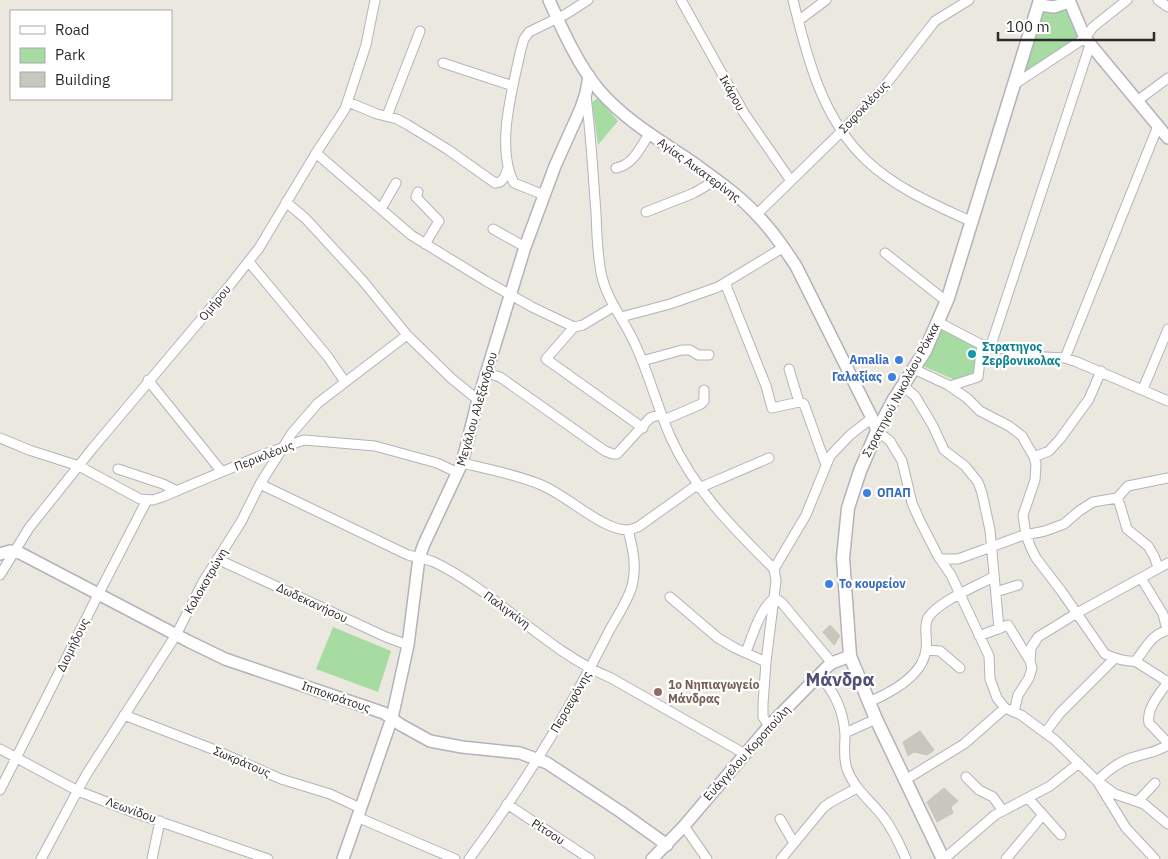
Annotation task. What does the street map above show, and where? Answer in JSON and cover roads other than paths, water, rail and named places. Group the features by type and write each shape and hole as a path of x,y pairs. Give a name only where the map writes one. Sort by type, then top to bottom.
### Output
{"main road":[{"name":"Στρατηγού Νικολάου Ρόκκα","path":"943,859 876,719 850,656 844,558 848,508 860,471 877,431 914,369 938,322 946,301 1040,2"}],"street":[{"name":"Ομήρου","path":"0,575 30,528 92,449 249,262 348,102 366,45 375,0"},
{"name":"Αγίας Αικατερίνης","path":"548,0 598,89 648,134 716,180 757,214 784,247 796,266 877,431"},
{"path":"544,195 514,183 508,168 506,122 513,86 524,39 529,32 566,14 588,0"},
{"name":"Ικάρου","path":"681,0 744,113 791,181"},
{"path":"792,0 816,81 827,107 853,147 867,162 884,175 925,200 972,222"},
{"path":"798,21 826,0"},
{"name":"Σοφοκλέους","path":"757,214 884,87 935,22 969,0"},
{"path":"950,386 978,377 1093,27 1127,0"},
{"path":"1158,0 1168,7"},
{"path":"1069,1 1088,41 1168,138"},
{"name":"Στρατηγού Νικολάου Ρόκκα","path":"1040,2 1054,7 1069,1"},
{"path":"387,116 420,31"},
{"path":"1015,84 1088,41"},
{"path":"443,63 513,86"},
{"name":"Μεγάλου Αλεξάνδρου","path":"343,859 392,718 408,645 419,558 460,468 478,400 525,247 586,93 589,76"},
{"path":"1137,102 1168,78"},
{"path":"586,93 598,251 602,277 613,307 621,316 642,361 671,437 698,487 743,538 774,569 776,581 766,662 763,717 769,726"},
{"path":"348,102 408,125 495,182 500,182 504,178 508,168"},
{"path":"1065,358 1158,126"},
{"path":"616,168 625,167 631,161 648,134"},
{"path":"316,153 425,244 510,295 574,326 583,325 613,307"},
{"path":"646,212 694,193 716,180"},
{"path":"381,209 396,183"},
{"path":"418,192 416,197 439,221 425,244"},
{"path":"286,202 306,219 362,281 407,335 451,378 478,400"},
{"path":"493,229 525,247"},
{"path":"621,316 670,304 725,283 784,247"},
{"path":"885,253 946,301"},
{"path":"249,262 328,356 345,382"},
{"path":"725,283 766,386 772,408 799,402 804,404 826,465"},
{"path":"938,322 987,345 1026,356 1065,358 1101,371 1168,401"},
{"path":"574,326 546,359 643,428"},
{"path":"1143,389 1168,328"},
{"name":"Κολοκοτρώνη","path":"41,859 78,791 176,635 217,559 241,522 260,484 304,418 318,403 407,335"},
{"path":"642,361 682,350 709,355"},
{"path":"789,369 799,402"},
{"path":"914,369 950,386 967,398 980,411 1015,429 1022,436 1036,464 1035,480 1023,515 1026,535 1036,558 1105,654 1115,658 1135,661 1168,682 1150,709 1148,719 1149,723 1168,744 1154,753 1136,756 1124,761 1104,773 1097,781"},
{"path":"1034,457 1049,451 1060,439 1089,399 1101,371"},
{"path":"487,373 500,377 613,454 617,454 643,428 650,418 662,417 701,404 704,401 704,390"},
{"path":"148,380 222,472"},
{"path":"903,386 919,402 944,450 965,466 978,482 990,530 999,629"},
{"path":"774,569 806,515 826,465 835,449 872,418"},
{"path":"877,431 890,441 902,461 912,503 919,520 951,575 989,656 993,690 1005,708 1021,715 1055,740 1097,781 1116,794 1144,804 1168,824"},
{"path":"0,438 29,450 79,466 140,499 147,500"},
{"name":"Περικλέους","path":"147,500 153,500 177,491 304,440 375,446 460,468 514,475 540,484 560,494 600,521 628,530"},
{"path":"628,530 638,527 698,487 769,458"},
{"path":"118,469 163,484 177,491"},
{"path":"940,559 958,559 990,546 1064,524 1078,511 1092,502 1117,498 1128,486 1168,478"},
{"name":"Παλιγκίνη","path":"260,484 408,555 433,562 481,591 590,669 612,678 745,754"},
{"path":"1117,498 1127,529 1148,546 1158,567"},
{"name":"Διομήδους","path":"0,790 147,500"},
{"name":"Περσεφόνης","path":"469,859 538,759 590,669 630,594 634,575 634,552 628,530"},
{"path":"0,546 0,554 14,551"},
{"name":"Ιπποκράτους","path":"14,551 20,552 225,659 384,713 430,741 462,747 520,753 547,763 667,845"},
{"name":"Δωδεκανήσου","path":"217,559 386,637 408,645"},
{"path":"1030,661 1031,648 1034,642 1077,613 1168,563"},
{"path":"869,702 904,683 920,664 926,650 925,625 927,618 938,607 993,577"},
{"path":"1135,661 1154,636 1159,632 1168,630 1163,614 1141,578"},
{"path":"996,592 1018,585"},
{"path":"670,596 718,638 766,662"},
{"path":"746,652 764,609 774,598"},
{"path":"774,598 782,603 832,663"},
{"path":"979,636 1008,625 1030,661 1032,668 1029,678 1018,695 1014,712"},
{"path":"926,650 940,651 960,668"},
{"name":"Ευάγγελου Κοροπούλη","path":"652,859 684,826 769,726 832,663 850,656"},
{"path":"1045,733 1060,713 1115,658"},
{"path":"819,676 829,686 843,720 847,768 857,788 885,819 906,859"},
{"path":"905,780 964,744 1005,708"},
{"name":"Σωκράτους","path":"124,715 215,750 281,779 330,794 359,812 456,859"},
{"path":"845,733 876,719"},
{"name":"Λεωνίδου","path":"0,749 78,791 268,859"},
{"path":"943,859 995,815 1063,778 1080,764"},
{"path":"966,777 979,790 993,797 1003,811"},
{"path":"1097,781 1126,828 1155,859"},
{"path":"1138,801 1155,783"},
{"path":"780,859 824,807 857,788"},
{"path":"1028,798 1042,816 1061,835"},
{"name":"Ρίτσου","path":"507,804 590,859"},
{"path":"1006,859 1042,816"},
{"path":"780,819 794,843"},
{"path":"152,859 160,821"},
{"path":"684,826 707,859"}],"place":[{"name":"Στρατηγος Ζερβονικολας","path":"972,354"},
{"name":"Amalia","path":"899,360"},
{"name":"Γαλαξίας","path":"892,377"},
{"name":"ΟΠΑΠ","path":"867,493"},
{"name":"Το κουρείον","path":"829,584"},
{"name":"1ο Νηπιαγωγείο Μάνδρας","path":"658,692"}],"district":[{"name":"Μάνδρα","path":"840,680"}]}
